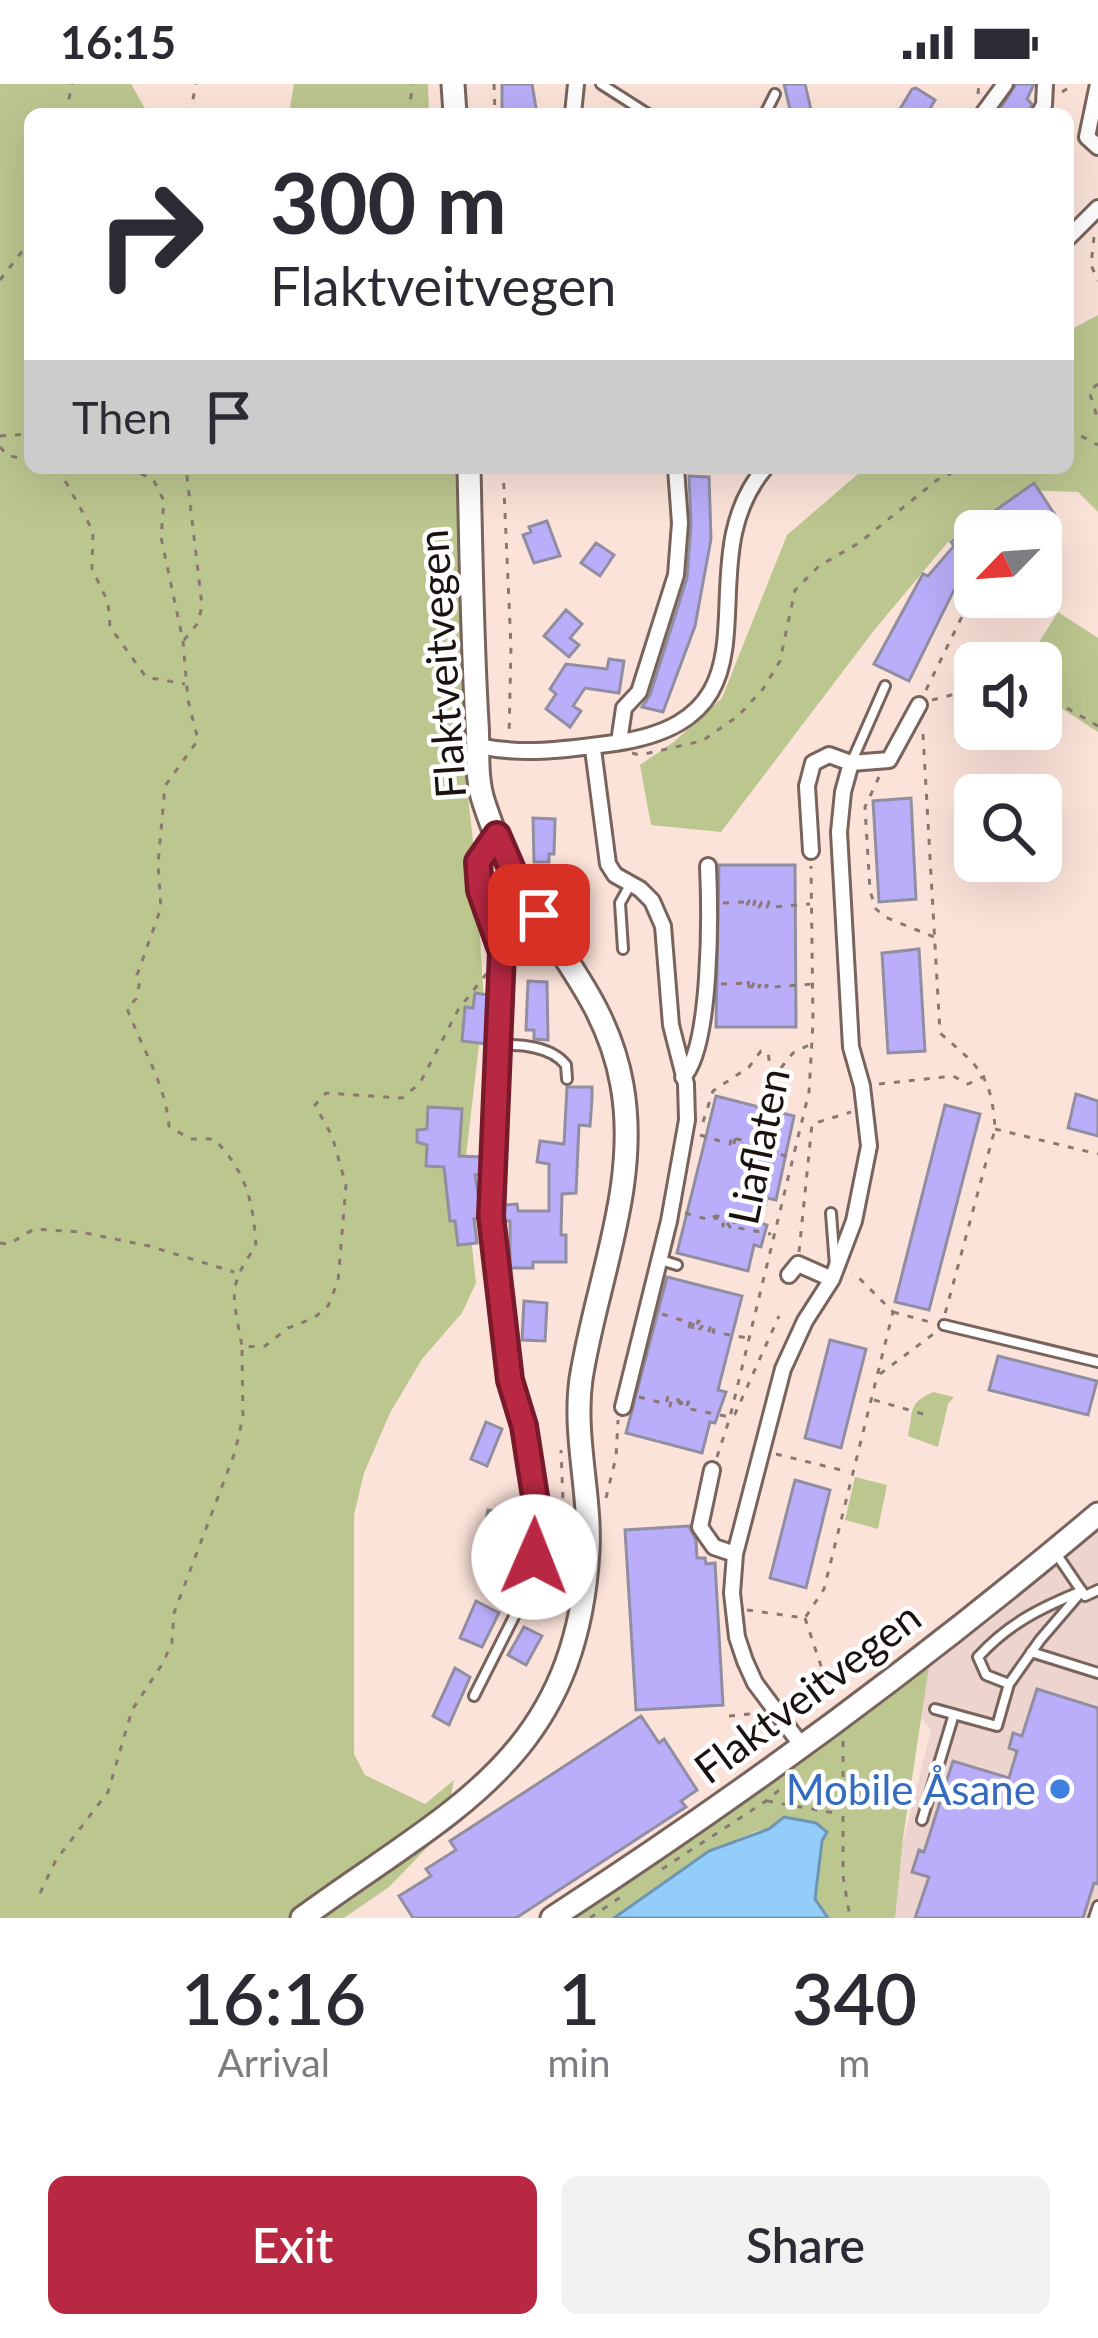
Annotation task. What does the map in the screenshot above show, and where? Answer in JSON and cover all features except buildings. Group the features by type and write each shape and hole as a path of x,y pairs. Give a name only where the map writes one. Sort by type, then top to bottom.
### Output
{"main road":[{"name":"Flaktveitvegen","path":"302,1918 499,1774 542,1719 576,1643 588,1547 586,1505 570,1445 625,1174 627,1130 611,1039 559,944 519,886 482,798 469,474"},
{"name":"Flaktveitvegen","path":"552,1918 701,1821 1098,1514"}],"street":[{"path":"1098,84 1088,136 1098,147"},
{"path":"1074,232 1098,208"},
{"path":"676,474 680,524 676,574 639,692 624,708 606,745 608,864 615,875 652,901 663,926 671,1025 683,1077"},
{"path":"479,746 508,752 606,745 663,734 684,723 710,696 722,665 735,525 743,499 759,474"},
{"path":"811,851 807,786 813,763 829,755 851,763 889,760 919,705"},
{"name":"Liaflaten","path":"802,1746 745,1661 734,1610 736,1554 783,1370 836,1268 854,1221 869,1146 862,1086 851,1047 839,832 851,763"},
{"path":"497,835 478,862 480,890 502,952 491,1216 510,1380 524,1426 536,1506"},
{"name":"Liaflaten","path":"622,1407 661,1261 687,1120 683,1077 697,1052 707,984 708,866"},
{"name":"Liaflaten","path":"794,1269 836,1268"},
{"path":"712,1470 698,1519 700,1528 714,1547 736,1554"}],"lane":[{"path":"601,84 639,108"},
{"path":"768,108 775,94"},
{"path":"851,763 886,686"},
{"path":"623,949 620,903 630,885"},
{"path":"497,1047 511,1045 556,1055 566,1065 567,1078"},
{"path":"831,1214 836,1268"},
{"path":"661,1261 677,1265"},
{"path":"944,1325 1098,1362"},
{"path":"474,1696 529,1587 536,1506"},
{"path":"1054,1551 1098,1609"},
{"path":"1010,1684 986,1675 978,1657 999,1634 1030,1612 1098,1590"},
{"path":"935,1709 997,1726 1010,1684 1031,1652 1084,1594"},
{"path":"1031,1652 1098,1672"},
{"path":"922,1820 954,1714"},
{"path":"1094,1918 1098,1906"}],"path":[{"path":"1049,84 1065,93 1074,84"},
{"path":"1094,237 1091,265 1098,281"},
{"path":"0,280 24,249"},
{"path":"1098,384 1089,391 1098,420"},
{"path":"61,474 93,531 92,568 108,602 116,639 146,677 187,685"},
{"path":"40,1893 56,1860 108,1792 132,1710 172,1642 174,1613 243,1417 235,1273 256,1246 254,1202 248,1184 214,1139 190,1139 169,1126 160,1076 148,1061 127,1008 136,999 137,975 161,908 158,864 164,786 198,740 161,537 164,501 152,479 141,474"},
{"path":"183,641 198,623 202,606 187,474"},
{"path":"503,474 512,647 508,752"},
{"path":"606,745 640,755 702,741 738,716 780,662 795,590 819,566 859,543 950,474"},
{"path":"880,1374 922,1347 944,1325 995,1129 986,1076 940,1033 919,705 961,618"},
{"path":"919,705 954,695"},
{"path":"1062,705 1098,726"},
{"path":"889,760 865,807 870,891 876,909 885,917 935,937"},
{"name":"Liaflaten","path":"712,1470 730,1417 803,1117 812,1043 811,851"},
{"path":"707,904 812,904"},
{"path":"242,1347 265,1346 288,1328 314,1318 328,1306 338,1281 346,1185 332,1136 315,1106 326,1093 402,1098 420,1084 458,1010 502,952"},
{"path":"707,984 813,984"},
{"path":"707,1106 712,1091 749,1067 761,1051 769,1053 774,1074 793,1053 812,1043"},
{"path":"862,1086 952,1076 968,1084 986,1076"},
{"path":"803,1117 814,1121 864,1106"},
{"path":"794,1269 814,1121"},
{"path":"995,1129 1098,1154"},
{"path":"700,1135 730,1144 732,1136 736,1137 734,1146 737,1139 742,1140 740,1148 745,1142 750,1149 752,1142 754,1150 794,1158"},
{"path":"693,1216 710,1220 715,1216 715,1224 717,1216 722,1217 720,1225 724,1219 730,1227 731,1219 735,1220 733,1227 774,1235"},
{"path":"0,1244 9,1244 34,1229 81,1232 149,1246 177,1258 203,1260 235,1273"},
{"path":"836,1268 893,1312 944,1325"},
{"path":"805,1618 824,1589 893,1312"},
{"path":"658,1313 689,1327 694,1320 696,1330 698,1321 700,1330 704,1324 709,1331 711,1324 715,1325 713,1332 748,1338"},
{"path":"637,1396 666,1404 668,1396 672,1397 670,1406 674,1399 679,1400 677,1408 681,1402 686,1409 692,1402 690,1409 730,1417 738,1411 779,1316"},
{"path":"872,1400 923,1414"},
{"path":"586,1505 604,1504 616,1457 614,1430 622,1407"},
{"path":"536,1506 554,1502 564,1527 570,1445"},
{"path":"763,1450 851,1473"},
{"path":"734,1610 805,1618"},
{"path":"805,1618 833,1702 845,1713"},
{"path":"729,1716 761,1713 771,1706"},
{"path":"827,1750 843,1737 843,1876 850,1918"},
{"path":"647,1879 766,1801 796,1775"},
{"path":"845,1797 854,1790"},
{"path":"766,1801 842,1814"},
{"path":"590,1918 629,1892"}],"shaded area":[{"path":"1098,1519 1098,1918 884,1918 931,1730 890,1678"}],"green space":[{"path":"0,84 131,84 145,108 24,108 24,474 472,474 465,771 474,850 468,875 479,922 484,1002 464,1173 476,1283 462,1313 422,1359 390,1413 364,1473 354,1515 354,1754 365,1775 425,1804 454,1780 444,1830 389,1887 344,1918 0,1918"},
{"path":"294,84 428,84 429,108 290,108"},
{"path":"1098,315 1098,512 1078,492 1023,490 994,510 954,510 954,538 875,629 721,832 651,825 640,765 722,698 787,535 858,474 1074,474 1074,328"},
{"path":"1062,615 1098,638 1098,732 1062,709 1062,642 1039,642 1054,618"},
{"path":"933,1392 954,1397 938,1447 908,1436 915,1404"},
{"path":"855,1477 887,1485 878,1529 845,1520"},
{"path":"929,1666 895,1918 828,1918 815,1899 822,1841 769,1829 709,1851 614,1918 568,1918 713,1821"}],"water":[{"path":"784,1817 816,1823 827,1832 815,1899 828,1918 614,1918 709,1851 769,1829"}],"place":[{"name":"Mobile Åsane","path":"1060,1789"}],"route":[{"path":"534,1557 536,1503 524,1426 510,1380 491,1216 502,952 480,890 478,862 497,835 519,886 539,915"}]}
